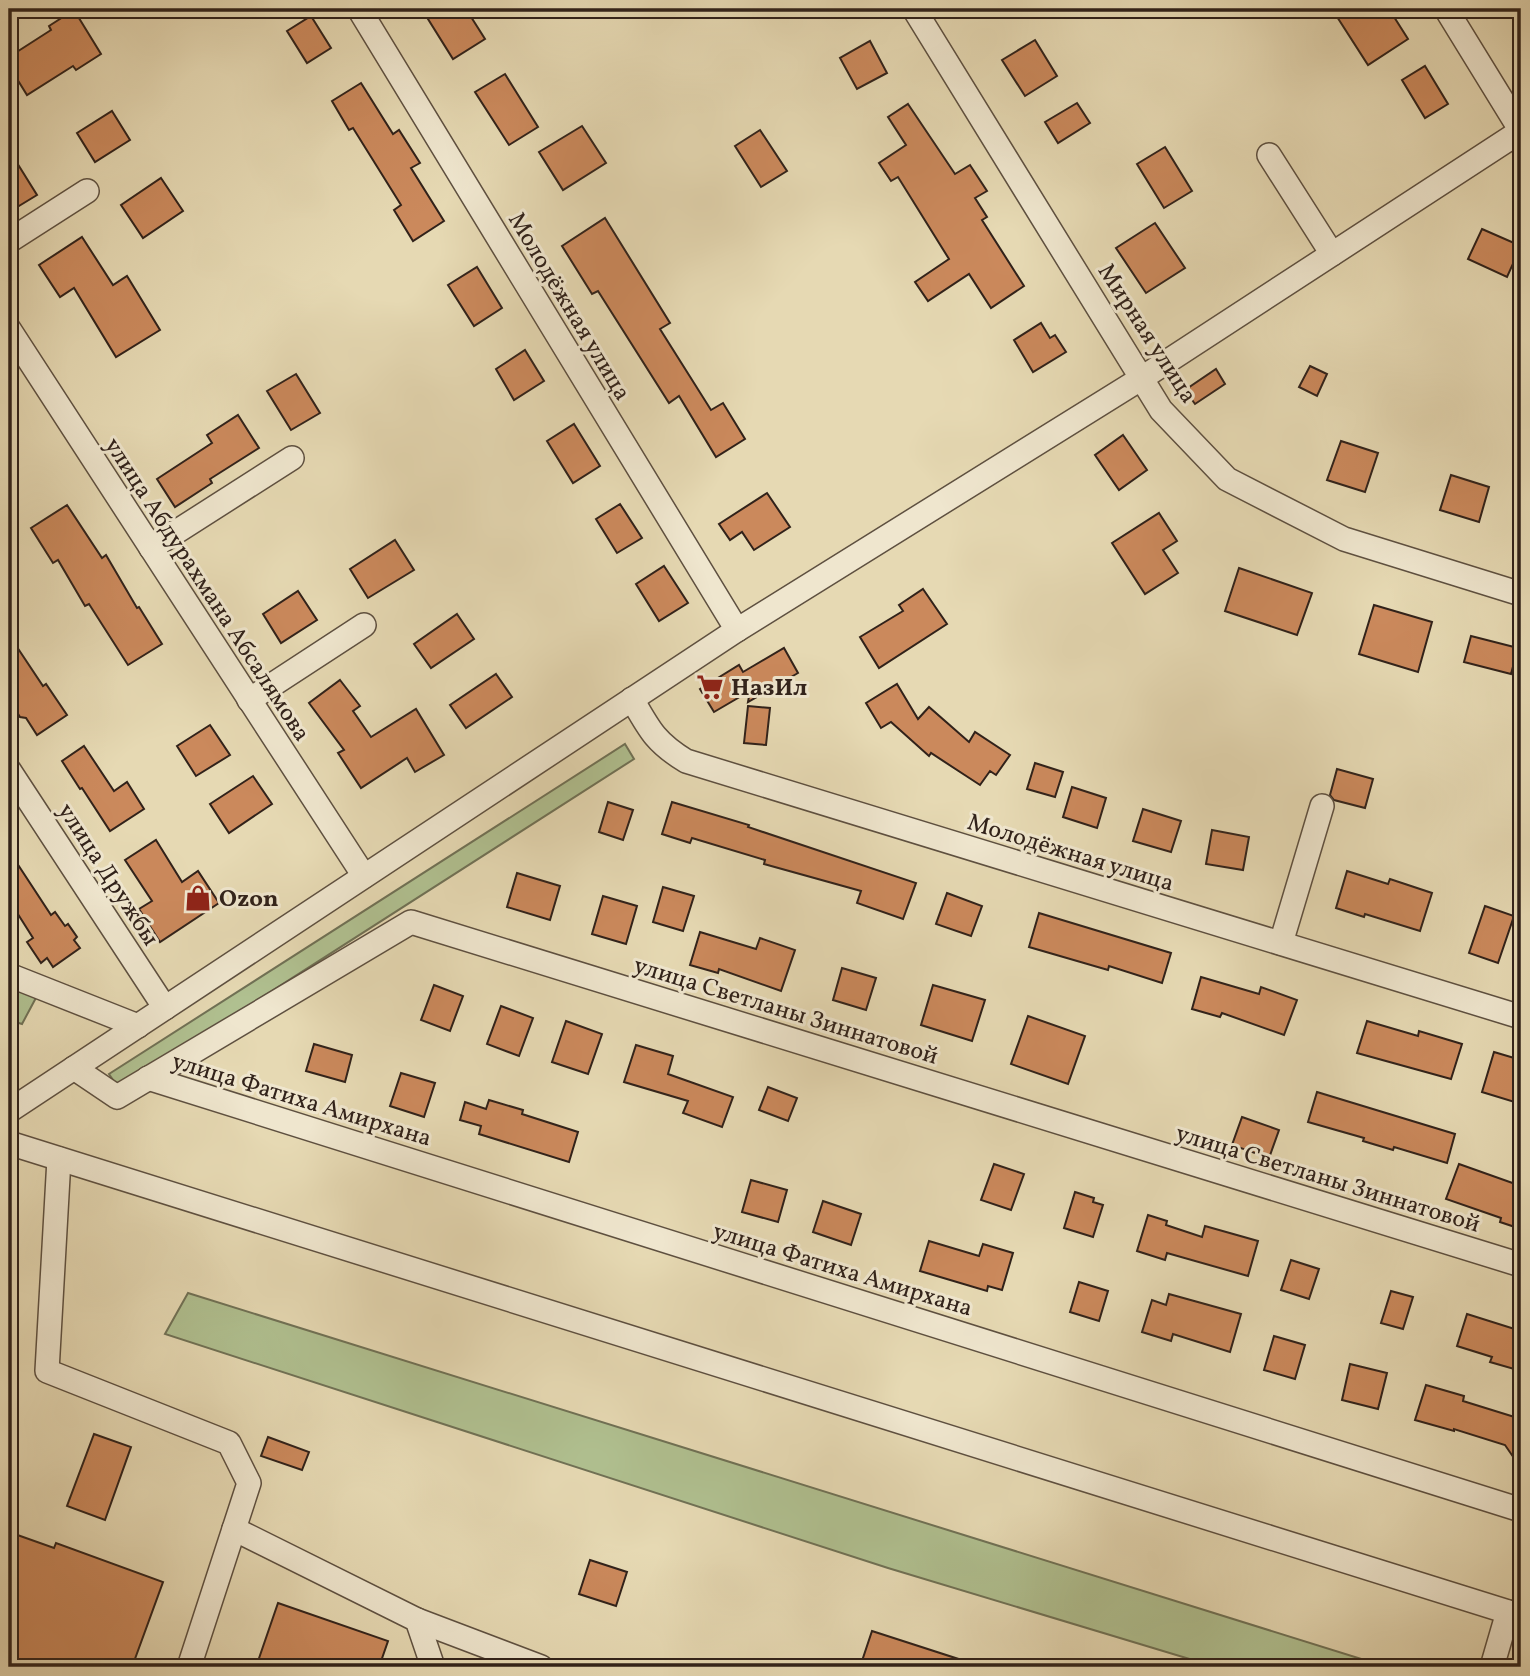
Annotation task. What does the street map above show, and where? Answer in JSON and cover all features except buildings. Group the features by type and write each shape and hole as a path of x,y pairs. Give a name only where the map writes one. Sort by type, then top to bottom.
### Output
{"street":[{"name":"Молодёжная улица","path":"359,9 737,630"},
{"name":"Мирная улица","path":"914,9 1161,410 1227,479 1344,539 1521,594"},
{"path":"9,1111 737,630 1142,378 1521,131 1446,9"},
{"path":"1269,155 1332,254"},
{"path":"9,241 87,191"},
{"name":"улица Абдурахмана Абсалямова","path":"9,329 364,876"},
{"path":"150,548 292,458"},
{"path":"249,700 364,625"},
{"name":"Молодёжная улица","path":"632,699 651,731 666,749 685,761 1521,1017"},
{"name":"улица Дружбы","path":"9,770 165,1008"},
{"path":"1281,943 1322,806"},
{"name":"улица Светланы Зиннатовой","path":"74,1068 117,1097 411,922 1521,1265"},
{"path":"9,975 138,1026"},
{"name":"улица Фатиха Амирхана","path":"148,1078 1521,1510"},
{"path":"9,1143 1515,1614 1492,1667"},
{"path":"60,1159 47,1371 229,1443 249,1483 189,1667"},
{"path":"234,1529 417,1620 541,1667"},
{"path":"417,1620 433,1667"}],"green space":[{"path":"625,744 634,759 119,1089 109,1074"},
{"path":"9,984 38,994 22,1024 9,1020"},
{"path":"188,1293 1387,1667 1216,1667 888,1568 165,1334"}],"place":[{"name":"НазИл","path":"710,687"},
{"name":"Ozon","path":"198,898"}]}
